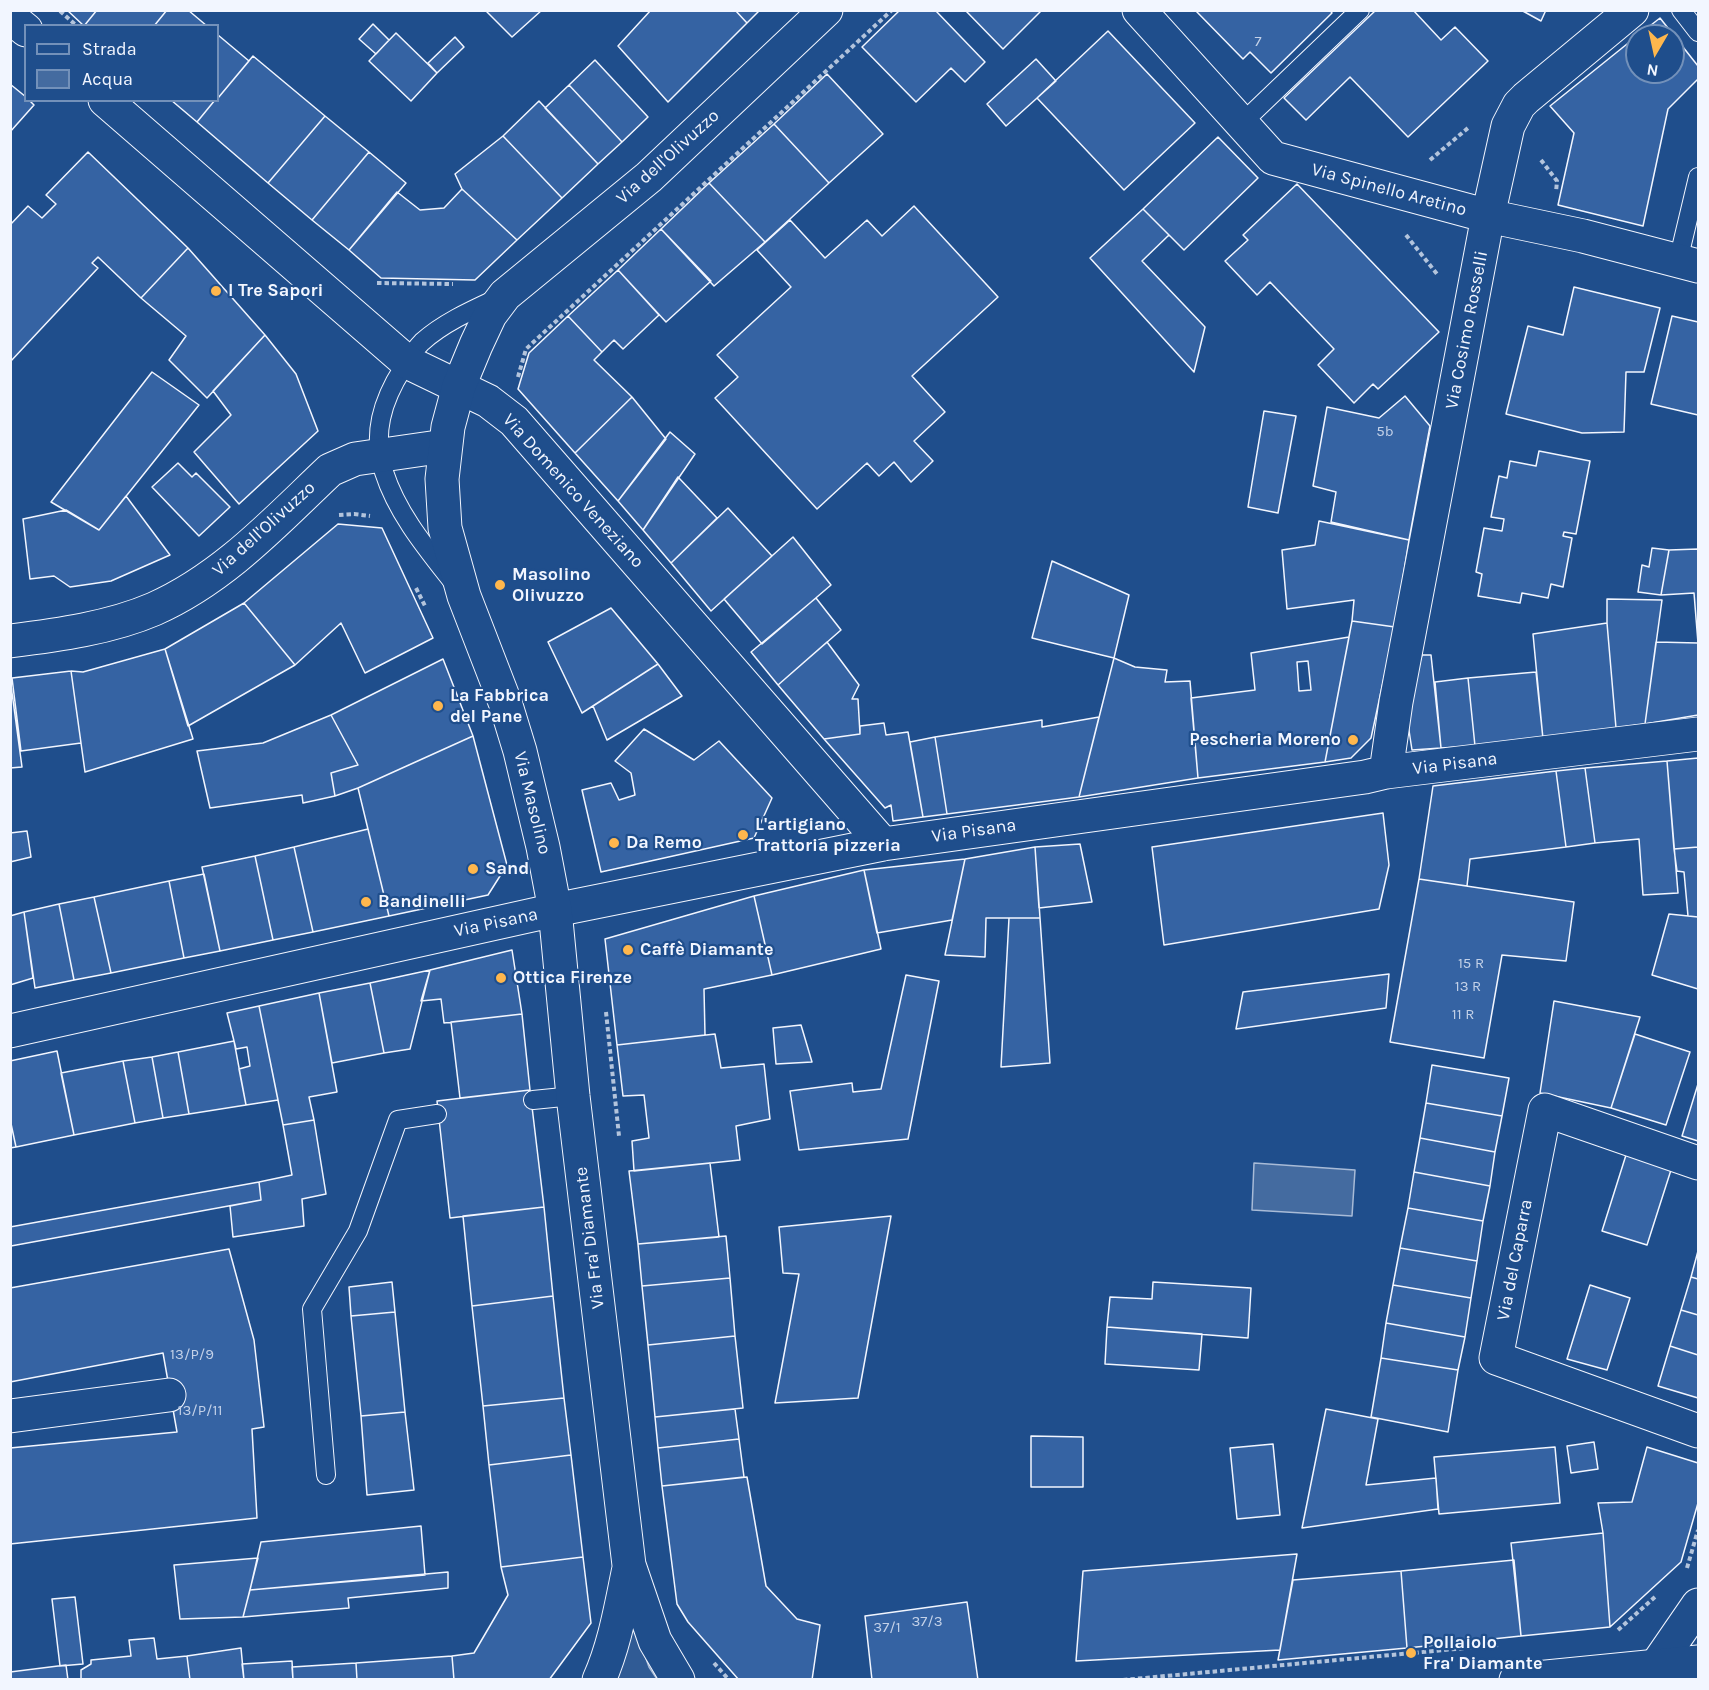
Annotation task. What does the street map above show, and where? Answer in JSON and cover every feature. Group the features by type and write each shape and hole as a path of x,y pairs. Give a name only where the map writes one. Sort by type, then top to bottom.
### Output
{"street":[{"name":"Via dell'Olivuzzo","path":"10,640 82,629 128,618 173,600 207,580 241,554 330,470 355,459 445,446 459,386 490,315 505,295 649,177 826,10"},
{"name":"Via Spinello Aretino","path":"1139,10 1273,158 1488,216 1583,236 1688,263"},
{"name":"Via Cosimo Rosselli","path":"1386,772 1396,702 1488,216 1508,126 1519,105 1632,10"},
{"path":"10,17 24,28"},
{"name":"Via Domenico Veneziano","path":"107,102 407,362 488,401 514,421 883,844"},
{"name":"Via Masolino","path":"445,446 442,478 445,528 464,596 520,751 543,847 555,910"},
{"name":"Via Pisana","path":"10,1031 555,910 883,844 1365,777 1386,772 1698,734"},
{"name":"Via Fra' Diamante","path":"555,910 573,1096 629,1565 656,1641 678,1680"},
{"name":"Via del Caparra","path":"1698,1163 1545,1110 1496,1358 1698,1431"},
{"path":"10,1416 169,1395"},
{"name":"Via Fra' Diamante","path":"599,1680 607,1662 618,1623 629,1565"},
{"path":"1656,1666 1698,1605"},
{"path":"1516,1680 1698,1662"}],"lane":[{"path":"1241,124 1360,10"},
{"path":"1681,10 1698,32"},
{"path":"1688,263 1698,177"},
{"name":"Via dell'Olivuzzo","path":"379,455 377,440 384,405 395,381 421,343 436,331 505,295"},
{"name":"Via Masolino","path":"379,455 384,474 399,506 425,547 464,596"},
{"path":"533,1101 573,1096"},
{"path":"326,1475 312,1309 358,1232 398,1120 437,1114"}],"path":[{"path":"60,10 75,24"},
{"path":"517,379 526,348 892,10"},
{"path":"1538,156 1557,181 1556,199"},
{"path":"369,276 378,283 456,284"},
{"path":"338,515 373,516"},
{"path":"412,578 426,608"},
{"path":"605,1004 620,1140"},
{"path":"1686,1569 1698,1530"},
{"path":"1613,1634 1662,1591"},
{"path":"1123,1680 1506,1644"},
{"path":"707,1656 729,1680"}],"shaded area":[{"path":"632,1620 649,1667 657,1679 616,1680"}],"water":[{"path":"1254,1163 1355,1170 1352,1216 1252,1210"}],"building":[{"path":"67,10 97,10 86,24 82,24"},
{"path":"97,10 167,10 156,24 86,24"},
{"path":"167,10 188,10 205,24 156,24"},
{"path":"488,10 542,10 512,37 487,12"},
{"path":"651,10 735,10 747,23 668,102 618,46"},
{"path":"735,10 760,10 747,23"},
{"path":"900,10 935,10 985,62 965,82 951,68 916,102 862,47"},
{"path":"965,10 1042,10 1003,49"},
{"path":"1195,10 1330,10 1332,13 1271,73 1250,52 1243,59"},
{"path":"1376,10 1413,10 1441,40 1455,27 1488,61 1408,137 1350,77 1306,120 1284,98"},
{"path":"1521,10 1546,10 1541,21"},
{"path":"1660,18 1665,24 1652,24"},
{"path":"373,24 389,40 376,54 359,39"},
{"path":"1108,31 1195,123 1124,190 1037,98"},
{"path":"396,33 437,73 411,101 369,61"},
{"path":"219,36 249,61 219,97"},
{"path":"455,37 464,47 437,73 428,63"},
{"path":"1625,46 1625,84 1685,84 1685,50 1698,66 1698,79 1668,109 1643,226 1558,205 1574,133 1550,106"},
{"path":"253,56 325,116 268,183 197,122 213,102 219,102 219,97"},
{"path":"1036,59 1056,81 1006,126 987,104"},
{"path":"595,60 648,117 622,142 569,85"},
{"path":"827,74 883,134 829,183 774,124"},
{"path":"10,84 24,95 24,102 31,102 34,105 10,132"},
{"path":"569,85 622,142 598,164 545,108"},
{"path":"539,101 598,164 562,198 503,136"},
{"path":"173,102 213,102 197,122"},
{"path":"325,116 369,152 312,220 268,183"},
{"path":"774,124 829,183 765,242 709,183"},
{"path":"503,136 562,198 517,240 462,189 455,174"},
{"path":"1218,137 1258,178 1184,250 1143,209"},
{"path":"88,152 188,248 141,298 98,257 92,263 98,268 10,362 10,225 28,206 42,218 56,204 46,195"},
{"path":"369,152 406,183 349,250 312,220"},
{"path":"709,183 765,242 714,286 661,229"},
{"path":"1297,184 1439,332 1378,389 1373,384 1354,403 1318,365 1334,349 1270,282 1257,295 1225,261 1248,240 1243,235"},
{"path":"462,189 517,240 475,280 381,278 349,250 397,192 420,210 444,208"},
{"path":"914,206 998,297 912,376 945,412 914,441 933,461 911,482 894,462 879,476 867,463 817,509 715,398 738,377 717,355 791,287 757,250 790,220 825,258 867,220 882,236"},
{"path":"1143,209 1169,235 1142,261 1205,327 1194,372 1090,258"},
{"path":"661,229 711,281 666,322 618,270"},
{"path":"188,248 265,335 207,398 169,360 186,336 141,298"},
{"path":"618,270 659,315 623,349 614,340 602,352 568,316"},
{"path":"1574,287 1660,308 1644,372 1626,372 1624,432 1582,433 1506,414 1528,326 1563,335"},
{"path":"568,316 602,352 594,360 632,397 575,453 518,389 529,353"},
{"path":"1672,316 1698,322 1698,415 1651,404"},
{"path":"265,335 296,374 318,431 239,504 194,452 231,415 213,391"},
{"path":"152,372 199,405 99,530 51,502"},
{"path":"1405,396 1430,426 1409,540 1331,522 1336,492 1313,486 1327,407 1379,418"},
{"path":"632,397 666,439 618,501 575,453"},
{"path":"1264,411 1296,416 1278,513 1248,507"},
{"path":"670,432 695,454 643,530 618,501"},
{"path":"1539,451 1590,461 1576,534 1564,532 1563,536 1572,538 1563,587 1551,584 1548,598 1522,593 1520,603 1478,596 1482,574 1476,572 1484,528 1502,531 1504,519 1491,517 1499,476 1507,478 1510,461 1536,466"},
{"path":"178,463 192,477 196,473 230,507 199,536 152,487"},
{"path":"678,477 717,518 671,563 643,530"},
{"path":"126,496 170,555 111,581 70,587 54,576 30,579 23,519 66,510 99,530"},
{"path":"728,508 772,556 711,611 671,563"},
{"path":"1319,521 1409,540 1395,627 1352,621 1354,600 1287,609 1282,550 1315,545"},
{"path":"338,524 382,528 433,638 365,673 341,623 295,665 244,603"},
{"path":"793,537 831,585 762,644 724,599"},
{"path":"1652,548 1669,550 1661,595 1638,592 1642,565 1649,567"},
{"path":"1698,549 1698,643 1694,593 1661,595 1669,550"},
{"path":"1052,561 1129,595 1114,658 1032,638"},
{"path":"816,598 841,630 778,685 751,652"},
{"path":"1607,599 1662,600 1645,724 1616,728"},
{"path":"244,603 295,665 188,726 165,649"},
{"path":"611,608 658,664 582,713 548,642"},
{"path":"1352,621 1395,627 1371,738 1351,758 1325,762"},
{"path":"1607,623 1616,728 1543,739 1533,634"},
{"path":"1349,637 1325,762 1198,778 1191,698 1255,690 1251,653","holes":["1308,661 1311,690 1299,691 1297,662"]},
{"path":"827,642 859,685 852,699 858,699 860,734 824,739 778,685"},
{"path":"1656,642 1698,643 1698,715 1645,724"},
{"path":"165,649 193,739 85,772 71,671 83,672"},
{"path":"1422,655 1431,655 1441,748 1412,750 1406,711"},
{"path":"1114,658 1135,667 1167,670 1165,682 1190,681 1198,778 1079,797"},
{"path":"443,659 473,736 358,788 335,796 331,773 358,765 331,715"},
{"path":"658,664 682,696 607,740 593,706"},
{"path":"71,671 81,743 21,751 12,678"},
{"path":"1536,672 1543,739 1475,746 1468,678"},
{"path":"10,678 22,767 10,768"},
{"path":"1468,678 1475,746 1441,748 1435,682"},
{"path":"331,715 358,765 331,773 335,796 303,803 302,795 210,808 197,751 263,743"},
{"path":"1099,717 1079,797 947,814 935,737 1042,720 1042,727"},
{"path":"884,723 886,735 908,732 923,817 893,821 891,805 885,808 824,739 860,734 860,726"},
{"path":"644,729 694,760 719,741 772,798 754,838 601,872 582,790 611,783 619,800 635,795 631,773 615,761"},
{"path":"473,736 507,865 488,895 389,916 358,788"},
{"path":"935,737 947,814 923,817 910,742"},
{"path":"1698,758 1698,847 1674,849 1667,761"},
{"path":"1667,761 1678,893 1643,895 1639,839 1595,843 1585,768"},
{"path":"1585,768 1595,843 1566,847 1556,771"},
{"path":"1556,771 1566,847 1470,859 1467,886 1419,879 1433,786"},
{"path":"1383,813 1389,865 1379,909 1164,945 1152,847"},
{"path":"368,829 389,916 313,932 294,847"},
{"path":"27,831 31,857 10,862 10,833"},
{"path":"1080,844 1092,902 1039,908 1035,847"},
{"path":"294,847 313,932 273,940 255,856"},
{"path":"1035,847 1040,918 986,918 985,957 945,955 965,859"},
{"path":"1698,847 1698,917 1688,916 1684,872 1677,871 1674,849"},
{"path":"255,856 273,940 220,951 202,867"},
{"path":"965,859 952,920 877,933 864,870"},
{"path":"864,870 881,949 772,975 754,896"},
{"path":"204,874 220,951 184,958 169,881"},
{"path":"1419,879 1574,902 1566,961 1502,955 1484,1058 1390,1042"},
{"path":"169,881 184,958 111,973 94,897"},
{"path":"754,896 772,975 704,989 705,1035 617,1045 605,939"},
{"path":"94,897 111,973 74,980 59,904"},
{"path":"59,904 74,980 35,988 24,912"},
{"path":"24,912 33,978 10,985 10,916"},
{"path":"1669,914 1698,917 1698,989 1652,975"},
{"path":"1009,918 1040,918 1050,1063 1001,1067"},
{"path":"512,950 522,1014 444,1023 441,999 421,1001 430,970"},
{"path":"430,970 410,1049 384,1053 370,983"},
{"path":"1389,974 1386,1008 1236,1029 1243,992"},
{"path":"906,975 939,981 908,1139 799,1150 790,1091 852,1083 853,1092 881,1089"},
{"path":"370,983 384,1053 332,1063 319,993"},
{"path":"319,993 337,1092 309,1097 314,1120 283,1125 259,1006"},
{"path":"1554,1001 1640,1017 1611,1108 1540,1093"},
{"path":"259,1006 278,1100 246,1105 239,1069 250,1066 247,1047 236,1049 227,1013"},
{"path":"522,1014 530,1090 460,1098 451,1022"},
{"path":"801,1025 812,1062 776,1064 773,1028"},
{"path":"715,1034 721,1068 764,1064 770,1119 736,1126 740,1160 634,1171 632,1141 649,1138 644,1095 623,1096 617,1045"},
{"path":"1635,1034 1690,1052 1666,1125 1611,1108"},
{"path":"234,1041 246,1105 189,1114 178,1052"},
{"path":"57,1051 74,1135 16,1147 10,1119 10,1061"},
{"path":"178,1052 189,1114 163,1118 152,1057"},
{"path":"152,1057 163,1118 135,1123 123,1061"},
{"path":"123,1061 135,1123 74,1135 61,1073"},
{"path":"1432,1065 1509,1078 1502,1116 1426,1103"},
{"path":"1698,1084 1698,1141 1682,1136"},
{"path":"530,1090 544,1207 450,1218 437,1101"},
{"path":"1426,1103 1502,1116 1495,1152 1420,1138"},
{"path":"10,1119 16,1147 10,1148"},
{"path":"314,1120 326,1194 302,1199 304,1226 233,1237 230,1206 261,1200 259,1182 292,1175 283,1125"},
{"path":"1420,1138 1495,1152 1490,1186 1414,1172"},
{"path":"1626,1155 1671,1170 1647,1245 1602,1231"},
{"path":"710,1163 719,1237 638,1244 629,1171"},
{"path":"1414,1172 1490,1186 1483,1221 1408,1208"},
{"path":"259,1182 261,1200 11,1246 10,1227"},
{"path":"544,1207 553,1296 472,1306 463,1216"},
{"path":"1408,1208 1483,1221 1477,1261 1400,1248"},
{"path":"891,1216 858,1398 775,1403 799,1274 783,1273 779,1227"},
{"path":"726,1236 730,1278 642,1286 638,1244"},
{"path":"1400,1248 1477,1261 1471,1298 1393,1285"},
{"path":"229,1249 254,1340 264,1427 252,1429 257,1518 10,1544 10,1448 177,1432 163,1353 10,1382 10,1288"},
{"path":"1698,1251 1698,1279 1691,1277"},
{"path":"1691,1277 1698,1279 1698,1315 1681,1310"},
{"path":"730,1278 735,1336 648,1345 642,1286"},
{"path":"392,1282 395,1312 351,1316 349,1287"},
{"path":"1153,1282 1251,1288 1248,1338 1107,1327 1110,1297 1152,1299"},
{"path":"1393,1285 1471,1298 1465,1337 1386,1323"},
{"path":"1590,1285 1630,1298 1607,1370 1567,1359"},
{"path":"553,1296 564,1398 483,1406 472,1306"},
{"path":"1681,1310 1698,1315 1698,1355 1670,1346"},
{"path":"395,1312 405,1412 361,1416 351,1316"},
{"path":"1386,1323 1465,1337 1458,1370 1381,1358"},
{"path":"1107,1327 1202,1334 1199,1370 1105,1364"},
{"path":"735,1336 743,1408 655,1417 648,1345"},
{"path":"1670,1346 1698,1355 1698,1398 1658,1386"},
{"path":"1381,1358 1458,1370 1448,1432 1371,1417"},
{"path":"564,1398 571,1455 489,1465 483,1406"},
{"path":"735,1409 739,1439 658,1448 655,1417"},
{"path":"1326,1409 1378,1419 1366,1485 1436,1478 1438,1509 1302,1528"},
{"path":"405,1412 414,1490 367,1495 361,1416"},
{"path":"1031,1436 1083,1437 1083,1487 1031,1487"},
{"path":"739,1439 744,1477 662,1486 658,1448"},
{"path":"1594,1442 1598,1469 1571,1473 1567,1446"},
{"path":"1273,1444 1280,1515 1237,1519 1230,1448"},
{"path":"1555,1447 1560,1503 1439,1514 1434,1457"},
{"path":"1647,1447 1698,1463 1698,1503 1681,1562 1610,1627 1603,1533 1598,1503 1632,1502"},
{"path":"571,1455 583,1557 501,1567 489,1465"},
{"path":"747,1477 766,1586 797,1619 820,1625 812,1680 739,1680 688,1622 677,1604 662,1486"},
{"path":"421,1526 425,1575 250,1590 261,1542"},
{"path":"1603,1533 1610,1627 1521,1636 1511,1543"},
{"path":"1297,1554 1280,1650 1076,1661 1083,1571"},
{"path":"583,1557 591,1623 549,1680 454,1680 452,1656 474,1653 508,1595 501,1567"},
{"path":"258,1558 243,1617 180,1619 174,1565"},
{"path":"1514,1560 1521,1636 1407,1648 1401,1571"},
{"path":"1401,1571 1407,1648 1278,1660 1293,1580"},
{"path":"448,1572 448,1588 348,1598 349,1608 243,1617 250,1590"},
{"path":"75,1597 83,1664 60,1666 52,1599"},
{"path":"967,1602 978,1680 872,1680 865,1616"},
{"path":"154,1638 157,1659 187,1656 190,1680 81,1680 81,1670 91,1664 91,1660 131,1656 129,1640"},
{"path":"241,1648 244,1680 190,1680 187,1656"},
{"path":"452,1656 454,1680 357,1680 356,1663"},
{"path":"292,1661 293,1680 244,1680 242,1664"},
{"path":"356,1663 357,1680 293,1680 292,1667"},
{"path":"66,1665 68,1680 10,1680 10,1672"}],"place":[{"name":"I Tre Sapori","path":"216,291"},
{"name":"Masolino Olivuzzo","path":"500,585"},
{"name":"La Fabbrica del Pane","path":"438,706"},
{"name":"Pescheria Moreno","path":"1353,740"},
{"name":"L'artigiano Trattoria pizzeria","path":"743,835"},
{"name":"Da Remo","path":"614,843"},
{"name":"Sand","path":"473,869"},
{"name":"Bandinelli","path":"366,902"},
{"name":"Caffè Diamante","path":"628,950"},
{"name":"Ottica Firenze","path":"501,978"},
{"name":"Pollaiolo Fra' Diamante","path":"1411,1653"}]}
